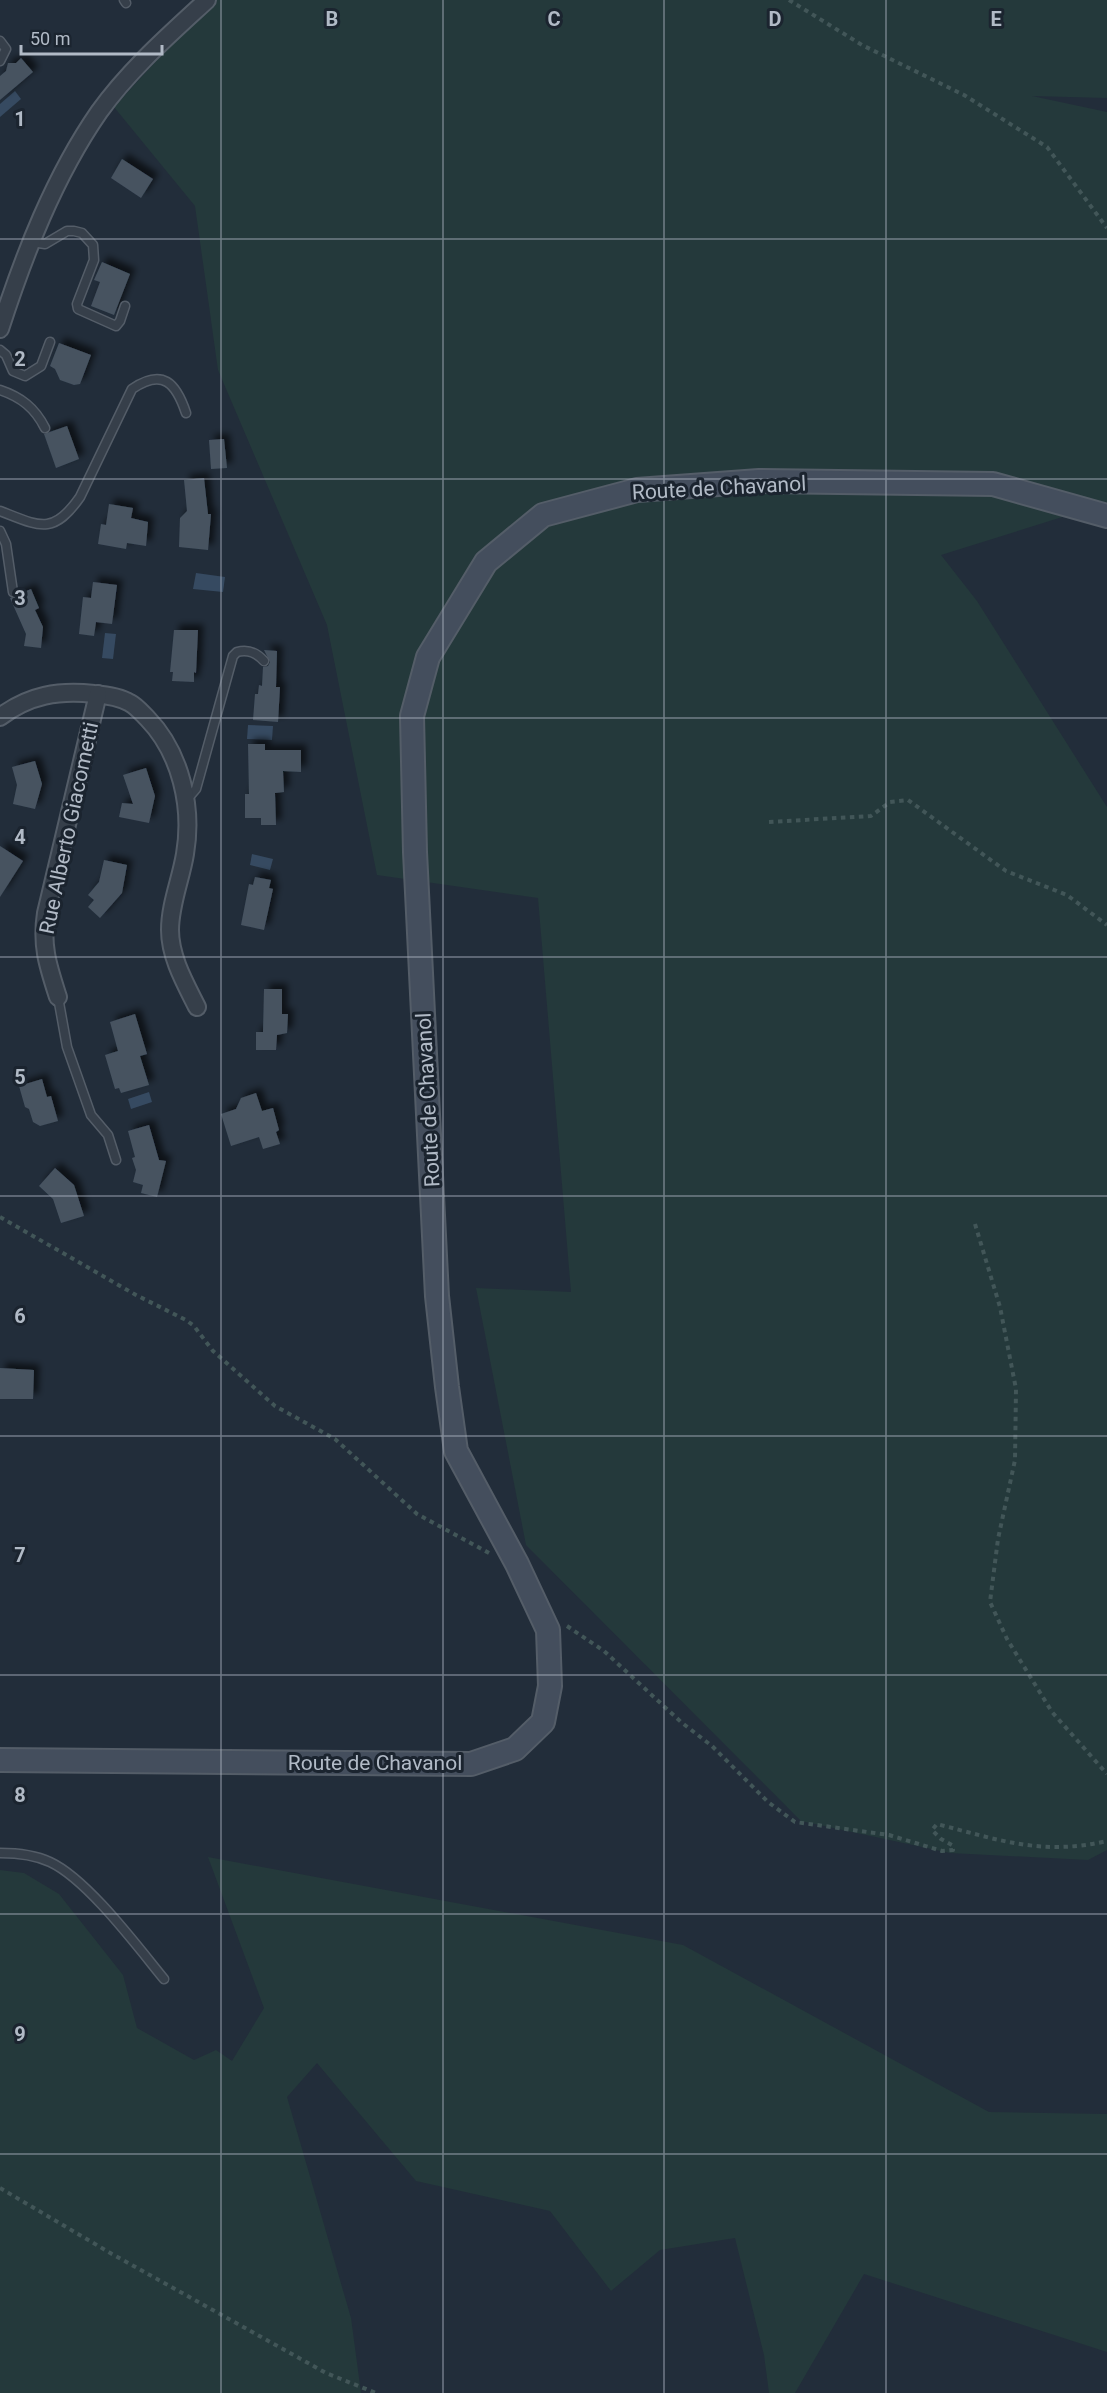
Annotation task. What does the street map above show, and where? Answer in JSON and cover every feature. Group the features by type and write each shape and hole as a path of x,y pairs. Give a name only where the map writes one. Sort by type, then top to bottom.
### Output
{"street":[{"path":"0,329 50,200 76,149 99,112 135,68 207,0"},
{"name":"Route de Chavanol","path":"0,1760 471,1764 515,1749 543,1722 550,1686 548,1630 517,1564 456,1451 437,1296 415,852 412,716 428,657 486,562 543,515 637,490 759,481 993,484 1107,516"},
{"path":"0,717 27,701 51,693 98,694 130,703 154,725 166,742 176,764 185,797 188,828 185,854 171,913 170,931 174,954 197,1007"},
{"name":"Rue Alberto Giacometti","path":"58,997 44,954 43,935 46,913 98,694"}],"lane":[{"path":"0,40 6,49 0,61"},
{"path":"32,242 45,244 68,231 82,233 93,245 94,255 77,304 78,309 116,326 125,306"},
{"path":"0,350 6,355 13,371 25,376 41,366 50,342"},
{"path":"0,511 46,526 60,520 70,511 80,497 132,389 144,381 156,379 168,382 180,397 186,413"},
{"path":"0,390 22,399 41,420 45,428"},
{"path":"0,531 6,544 13,592"},
{"path":"185,797 190,796 196,789 233,656 237,652 248,651 264,661"},
{"path":"58,997 67,1047 91,1116 108,1135 116,1160"},
{"path":"0,1853 34,1857 65,1870 128,1935 164,1979"}],"path":[{"path":"789,0 862,45 963,95 1047,147 1107,228"},
{"path":"770,822 872,816 890,802 908,800 1006,871 1067,895 1107,924"},
{"path":"0,1217 135,1295 186,1320 194,1326 213,1351 275,1406 336,1439 417,1514 487,1552 517,1564"},
{"path":"975,1224 1000,1307 1016,1389 1015,1460 997,1550 990,1602 1007,1639 1052,1712 1107,1774"},
{"path":"538,1608 555,1617 603,1651 681,1722 712,1746 768,1802 795,1821 889,1835 942,1851 953,1850 952,1845 932,1830 937,1824 1030,1847 1079,1846 1107,1840"},
{"path":"0,2188 112,2254 326,2373 376,2393"}],"green space":[{"path":"212,0 1107,0 1107,98 1032,96 1107,112 1107,503 941,555 977,601 1107,807 1107,1850 1088,1860 950,1853 801,1821 526,1545 476,1288 571,1292 538,898 377,875 327,625 218,370 195,206 114,107"},
{"path":"208,1857 683,1945 989,2112 1107,2114 1107,2352 864,2274 795,2393 769,2393 764,2355 735,2238 660,2250 611,2291 550,2211 416,2181 317,2063 287,2097 351,2318 361,2393 0,2393 0,1870 24,1873 59,1894 123,1975 137,2028 194,2060 216,2050 232,2061 264,2008"}],"water":[{"path":"15,91 21,99 0,117 0,104"},
{"path":"196,573 225,577 223,592 193,589"},
{"path":"105,633 116,634 113,659 102,658"},
{"path":"248,725 273,726 272,740 247,739"},
{"path":"252,854 273,859 270,870 250,865"},
{"path":"149,1092 152,1102 131,1109 128,1099"}],"building":[{"path":"21,58 33,72 0,100 0,76 6,71 8,63 16,63"},
{"path":"122,159 153,179 141,198 111,178"},
{"path":"102,262 130,274 114,315 91,306 100,282 94,280"},
{"path":"59,343 91,355 80,384 74,385 60,380 55,369 50,366"},
{"path":"67,426 79,459 56,468 44,434"},
{"path":"224,439 227,468 211,469 209,440"},
{"path":"204,478 208,514 211,514 208,550 179,547 180,518 187,511 184,480"},
{"path":"109,504 133,508 131,518 148,522 146,546 127,543 126,549 98,544 101,524 106,525"},
{"path":"93,582 117,585 112,624 96,622 94,636 79,634 83,597 91,598"},
{"path":"31,589 39,608 35,610 43,627 41,648 24,646 26,634 10,598"},
{"path":"174,630 198,630 194,682 172,681 173,672 170,672"},
{"path":"264,650 277,651 276,687 280,687 278,722 253,720 255,694 258,694 259,685 262,686 263,667 268,666 270,662"},
{"path":"248,744 265,744 265,750 301,750 301,772 283,771 284,792 275,793 276,825 261,825 261,818 245,818 245,794 249,794"},
{"path":"35,761 42,784 35,809 13,804 17,785 12,767"},
{"path":"146,768 155,796 149,823 119,817 122,803 133,804 123,775"},
{"path":"0,846 23,861 0,897"},
{"path":"104,860 127,865 122,893 100,918 88,907 94,900 88,895 99,882"},
{"path":"255,877 271,880 269,888 273,889 264,930 241,925 249,884 253,885"},
{"path":"264,989 282,989 282,1014 288,1014 287,1033 277,1035 276,1050 256,1050 256,1032 263,1032"},
{"path":"135,1014 147,1054 140,1056 149,1085 121,1093 119,1088 115,1089 105,1055 118,1051 110,1022"},
{"path":"42,1079 47,1097 51,1096 58,1121 40,1126 33,1122 29,1109 25,1107 19,1086"},
{"path":"256,1093 262,1111 273,1108 280,1144 263,1149 259,1137 231,1146 221,1114 236,1109 241,1098"},
{"path":"149,1125 159,1160 166,1161 157,1197 141,1193 143,1185 133,1182 136,1170 132,1158 135,1157 128,1131"},
{"path":"55,1168 74,1185 84,1216 61,1223 53,1199 39,1186"},
{"path":"0,1368 34,1370 33,1399 0,1399"}]}
